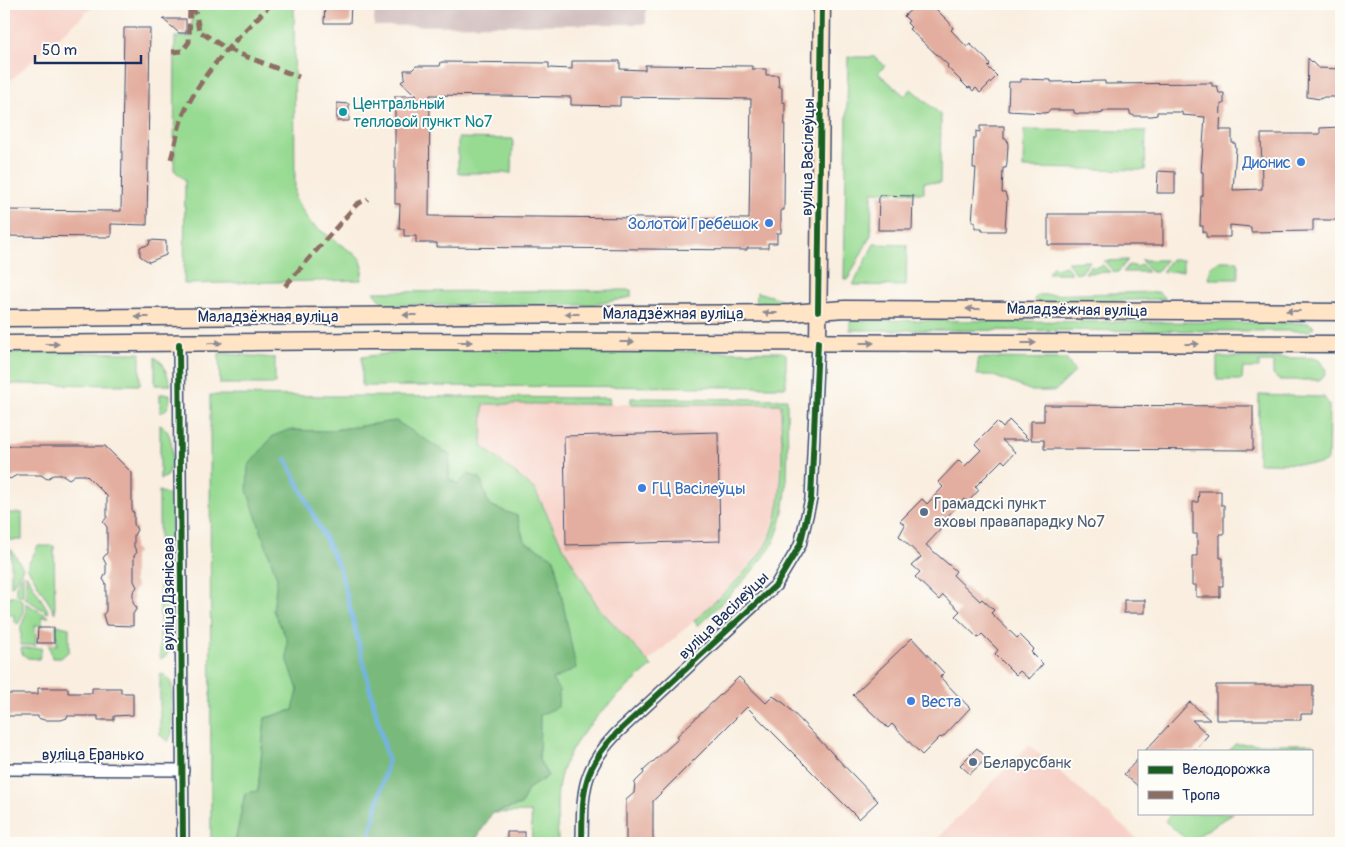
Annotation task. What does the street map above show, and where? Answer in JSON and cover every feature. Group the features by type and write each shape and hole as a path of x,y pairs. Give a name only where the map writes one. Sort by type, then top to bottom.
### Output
{"main road":[{"name":"вуліца Васілеўцы","path":"818,342 822,4"},
{"name":"Маладзёжная вуліца","path":"4,318 1028,308 1341,312"},
{"path":"368,315 369,341"},
{"path":"179,316 180,344"},
{"name":"Маладзёжная вуліца","path":"4,344 369,341 1341,344"}],"street":[{"name":"вуліца Васілеўцы","path":"582,843 582,796 588,772 595,758 616,734 776,585 800,545 811,500 818,342"},
{"name":"вуліца Дзянісава","path":"180,344 183,843"},
{"name":"вуліца Еранько","path":"4,769 183,770"}],"shaded area":[{"path":"4,4 96,4 4,86"},
{"path":"375,4 646,4 646,24 374,26"},
{"path":"483,404 781,404 780,503 765,546 742,574 694,621 608,697 561,543 550,519 535,490 482,446"},
{"path":"1029,745 1142,843 933,843"}],"green space":[{"path":"192,4 294,4 295,198 310,223 360,258 363,267 361,280 184,284 185,180 174,170 175,37 192,36"},
{"path":"848,57 875,57 885,66 878,73 905,96 911,89 941,115 940,183 924,182 924,193 872,192 871,235 848,279 844,279"},
{"path":"1024,130 1146,131 1145,170 1023,168"},
{"path":"458,138 513,139 512,173 458,173"},
{"path":"874,244 907,245 906,286 853,285"},
{"path":"1128,260 1118,272 1114,272 1104,261"},
{"path":"1141,260 1166,260 1157,272 1151,272"},
{"path":"1170,260 1183,260 1183,271 1162,272"},
{"path":"1090,261 1081,273 1076,273 1067,262"},
{"path":"1220,261 1238,261 1238,279 1209,279 1211,267"},
{"path":"1141,264 1148,272 1123,272 1129,265 1138,267"},
{"path":"1091,265 1094,268 1103,265 1110,272 1085,273"},
{"path":"1053,266 1057,268 1066,266 1072,273 1048,273"},
{"path":"631,290 631,297 592,305 389,305 382,302 374,292"},
{"path":"757,292 784,300 784,303 756,304"},
{"path":"1158,292 1166,299 1037,303 1034,299 1038,295"},
{"path":"850,320 1309,323 1314,327 1309,331 850,330"},
{"path":"407,351 781,352 786,354 786,387 362,386 362,357"},
{"path":"4,352 140,353 140,385 4,384"},
{"path":"219,353 275,358 275,384 220,384"},
{"path":"155,357 163,364 171,385 155,385"},
{"path":"1217,357 1313,358 1319,360 1326,370 1324,376 1319,380 1279,380 1273,375 1273,362 1259,362 1259,368 1243,368 1242,380 1217,380"},
{"path":"978,358 1066,359 1075,372 1055,391 1032,391 991,375 977,375"},
{"path":"160,394 170,394 170,400 165,410 160,413"},
{"path":"210,395 609,398 610,404 483,404 482,446 535,490 561,543 598,607 652,666 597,716 574,746 565,762 558,794 558,843 532,843 531,812 492,813 521,805 528,789 548,776 539,760 540,715 551,680 554,558 524,541 517,516 489,505 480,478 458,484 449,479 396,421 326,431 288,430 338,619 293,710 265,718 258,791 245,793 235,843 211,843"},
{"path":"1259,395 1324,397 1329,405 1328,460 1321,464 1258,463"},
{"path":"631,398 787,399 787,476 782,517 777,535 769,550 753,570 698,626 694,621 750,567 765,546 772,531 780,496 782,458 781,404 631,404"},
{"path":"396,421 450,455 449,479 458,484 468,474 480,478 489,505 517,516 524,541 554,558 576,668 552,680 559,690 558,707 540,715 539,760 548,776 528,789 521,805 492,813 474,843 235,843 245,793 258,791 265,718 293,710 298,690 287,658 287,639 273,611 277,578 247,490 248,466 273,436 288,430 326,431"},
{"path":"160,425 169,434 172,457 169,472 166,477 160,479"},
{"path":"159,491 169,495 172,501 172,644 166,656 160,659"},
{"path":"4,513 22,513 22,540 4,540"},
{"path":"38,546 54,546 55,613 27,567"},
{"path":"11,549 23,568 12,586 11,586"},
{"path":"23,573 23,597 16,593 16,585"},
{"path":"26,574 49,612 48,613 26,599"},
{"path":"10,596 16,596 23,601 23,615 18,624 14,621 14,615 4,615 4,601"},
{"path":"26,603 49,617 42,617 42,626 35,625 36,645 21,645 21,626 26,614"},
{"path":"56,625 69,628 69,651 61,658 52,658 49,645 57,645"},
{"path":"21,648 42,648 39,659 28,658 22,654"},
{"path":"160,674 165,675 172,683 172,733 168,742 160,735"},
{"path":"1235,744 1313,744 1313,761 1312,750 1230,750"},
{"path":"1171,814 1231,814 1189,842 1165,821"}],"building":[{"path":"325,4 351,4 350,23 324,23"},
{"path":"917,4 925,4 930,9 933,7 937,10 949,22 953,28 951,30 967,47 970,44 987,60 990,65 988,67 997,76 980,93 976,88 973,91 970,87 968,88 947,67 948,65 909,29 911,27 907,23 909,21 904,16"},
{"path":"163,19 186,19 186,33 179,33"},
{"path":"124,28 150,28 147,225 111,224 111,237 4,236 4,210 121,211"},
{"path":"1308,58 1318,68 1341,69 1341,97 1324,97 1320,99 1307,97"},
{"path":"572,61 620,61 620,69 645,70 645,65 752,66 752,69 766,69 766,75 778,75 779,87 782,87 782,102 785,102 784,210 781,210 781,233 777,233 777,243 768,243 768,248 747,248 747,250 437,247 437,243 416,243 416,236 404,236 404,229 399,229 400,204 395,204 395,96 417,96 401,82 405,78 404,70 412,70 416,66 440,66 441,62 549,63 549,68 572,69","holes":["430,95 571,97 571,105 620,106 620,97 751,99 749,219 429,216"]},
{"path":"1021,79 1051,80 1051,82 1105,81 1105,84 1212,83 1212,86 1217,86 1219,93 1224,93 1224,104 1221,104 1220,130 1232,130 1232,143 1235,143 1233,190 1262,189 1261,134 1320,134 1320,128 1341,127 1341,220 1313,220 1313,231 1251,232 1251,227 1230,225 1230,237 1206,237 1206,232 1203,232 1203,226 1200,226 1201,196 1203,196 1203,172 1201,172 1205,117 1182,115 1182,112 1157,112 1157,115 1152,116 1134,116 1130,114 1130,111 1103,111 1103,113 1098,114 1080,114 1074,113 1074,110 1049,110 1049,112 1044,113 1008,111 1009,82 1021,82"},
{"name":"Центральный тепловой пункт №7","path":"337,103 349,104 349,121 337,121"},
{"path":"980,126 1004,126 1004,139 1007,139 1008,145 1006,168 1003,168 1002,193 1005,193 1007,199 1005,231 982,231 982,228 975,228 975,222 972,222 976,168 973,168 974,138 976,138 976,131 980,132"},
{"path":"1158,171 1175,172 1175,193 1157,193"},
{"path":"879,195 913,196 912,230 878,230"},
{"path":"1048,214 1163,214 1163,245 1048,245"},
{"path":"150,240 166,241 166,255 149,262 140,256 140,247 149,245"},
{"path":"1044,405 1253,406 1253,450 1044,449 1044,440 1031,440 1031,421 1044,421"},
{"path":"1009,420 1029,440 1002,440 1015,452 1005,463 1002,460 975,487 979,490 968,502 964,499 938,526 941,529 926,545 956,571 953,575 980,601 982,599 994,610 991,613 1017,638 1020,635 1034,649 1031,652 1043,664 1029,679 1020,671 1016,675 995,654 998,650 982,634 978,638 955,616 960,611 943,595 939,600 915,577 920,572 912,565 921,557 899,536 905,525 900,521 922,499 927,504 943,487 938,482 959,460 965,466 981,450 975,444 997,422 1003,428"},
{"name":"ГЦ Васілеўцы","path":"718,432 720,541 566,545 564,436"},
{"path":"105,446 132,473 132,512 134,512 134,524 137,530 134,535 134,547 137,552 134,556 134,581 137,587 133,592 133,603 137,608 133,614 133,626 106,625 103,615 106,611 106,584 103,579 106,573 106,564 103,558 107,553 107,527 103,522 107,517 107,496 86,475 75,475 69,479 63,475 53,475 47,479 41,475 17,475 10,479 4,474 4,447"},
{"path":"1199,491 1221,491 1221,505 1224,505 1224,534 1220,534 1220,558 1223,558 1223,586 1220,586 1220,597 1196,597 1196,585 1192,585 1192,556 1197,556 1197,534 1193,534 1193,502 1198,502"},
{"path":"1124,600 1145,600 1145,613 1124,613"},
{"path":"38,628 54,628 54,643 37,643"},
{"name":"Веста","path":"912,638 944,673 940,677 970,708 942,738 940,737 922,755 892,724 888,728 853,695"},
{"path":"739,677 766,703 773,696 785,704 878,801 859,819 747,707 653,801 653,843 626,843 626,800 634,793 635,782 644,773 643,771 679,738 677,736"},
{"path":"1216,685 1313,685 1313,714 1301,714 1301,720 1216,720"},
{"path":"38,688 68,688 68,693 92,693 92,688 121,688 121,693 133,693 133,715 114,716 114,720 98,720 98,716 67,716 67,718 61,720 44,720 38,718 38,716 4,716 4,694 38,694"},
{"path":"1190,702 1210,720 1192,720 1208,735 1195,750 1146,750"},
{"name":"Беларусбанк","path":"977,748 987,758 970,774 960,765"},
{"path":"1138,759 1138,786 1124,774"},
{"path":"507,832 525,832 525,843 507,843"}],"waterway":[{"path":"286,459 340,569 388,761 368,843"}],"marked path":[{"path":"171,159 183,116 202,81 223,54 271,4"},
{"path":"190,6 196,14 199,31 227,49 299,77"},
{"path":"172,52 182,51 189,42 190,6"},
{"path":"285,286 357,204 368,199"}],"cycle path":[{"path":"818,311 822,4"},
{"path":"582,843 586,784 590,772 604,748 616,734 776,585 800,545 811,499 818,342"},
{"path":"179,344 183,843"}],"place":[{"name":"Центральный тепловой пункт №7","path":"343,112"},
{"name":"Дионис","path":"1301,162"},
{"name":"Золотой Гребешок","path":"769,223"},
{"name":"ГЦ Васілеўцы","path":"642,488"},
{"name":"Грамадскі пункт аховы правапарадку №7","path":"924,512"},
{"name":"Веста","path":"911,701"},
{"name":"Беларусбанк","path":"973,762"}]}
